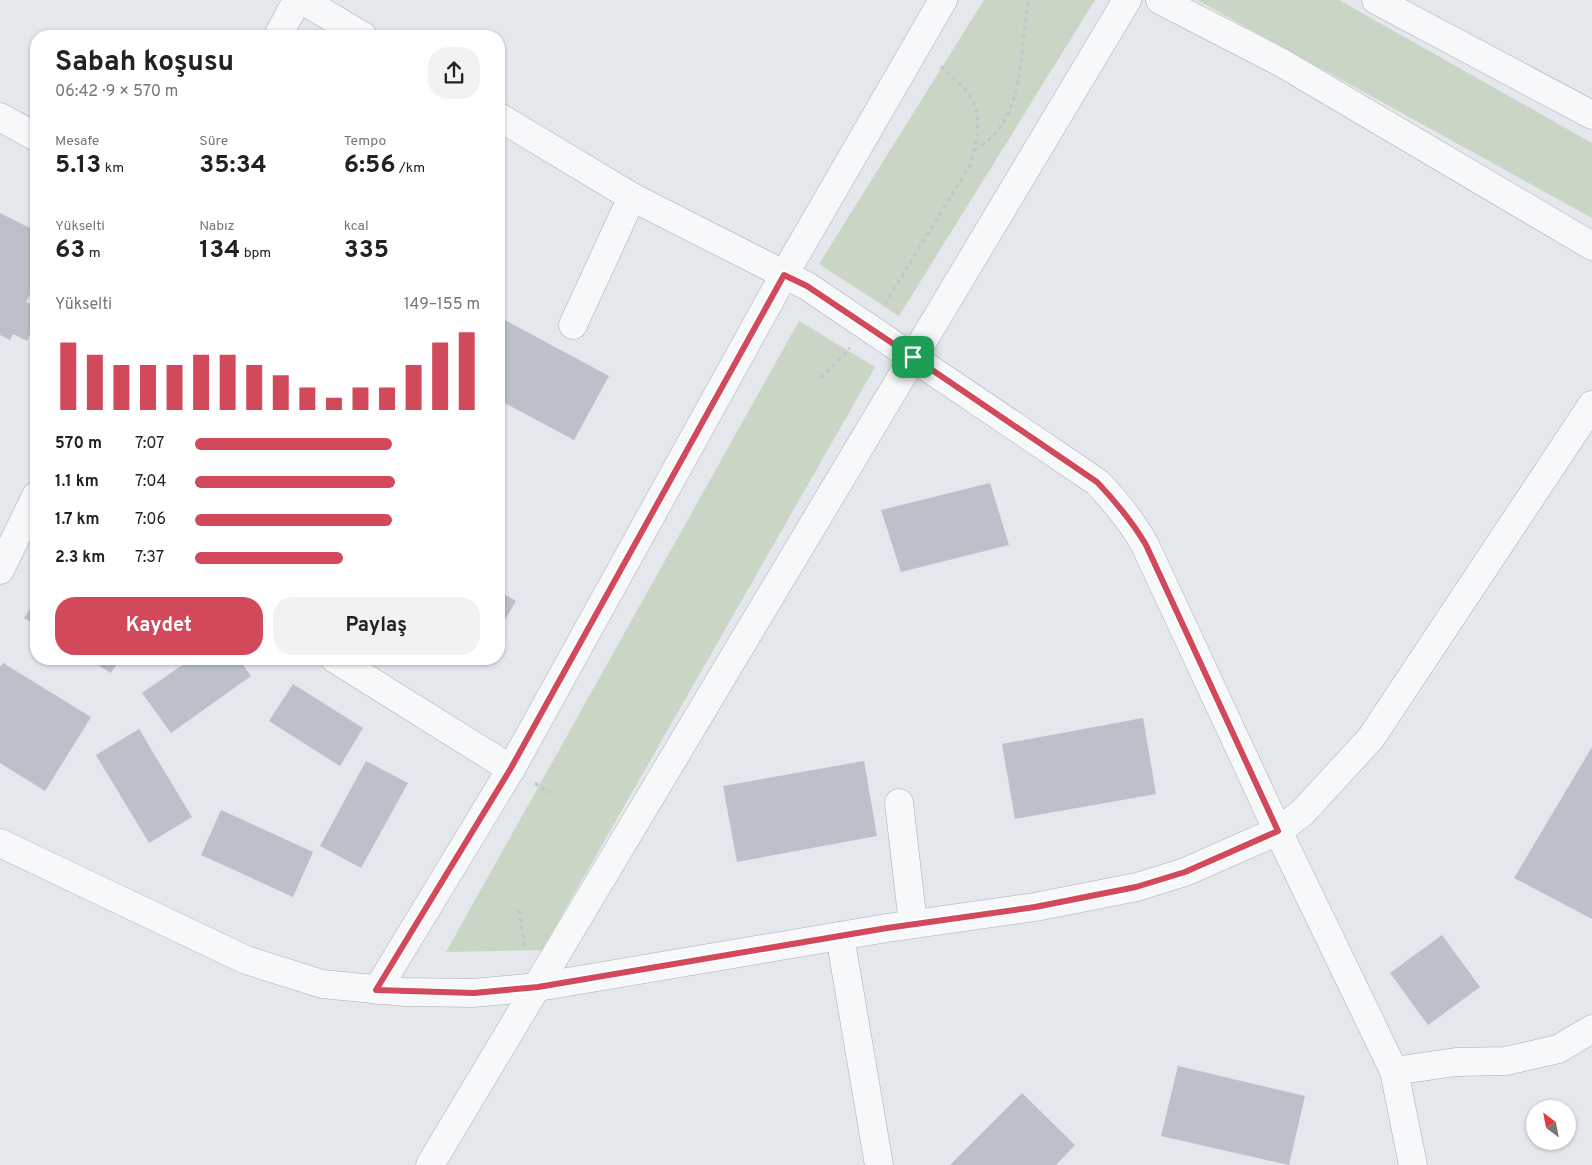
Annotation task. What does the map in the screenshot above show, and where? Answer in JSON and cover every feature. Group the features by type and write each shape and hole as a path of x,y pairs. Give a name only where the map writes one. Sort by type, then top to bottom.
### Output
{"street":[{"path":"281,30 297,0"},
{"path":"302,0 353,30"},
{"path":"376,990 511,768 784,275 943,0"},
{"path":"430,1165 1127,0"},
{"path":"1160,0 1282,63 1592,246"},
{"path":"1376,0 1592,114"},
{"path":"0,117 30,134"},
{"path":"505,121 632,197 807,286 1097,482 1129,518 1146,545 1278,831 1394,1071 1413,1165"},
{"path":"573,325 632,197"},
{"path":"0,843 246,960 322,984 376,990 474,993 538,987 914,924 1035,907 1136,887 1185,872 1278,831 1302,813 1371,738 1592,405"},
{"path":"0,570 30,508"},
{"path":"345,665 511,768"},
{"path":"899,803 914,924"},
{"path":"840,936 879,1165"},
{"path":"1394,1071 1456,1062 1506,1061 1558,1049 1592,1029"}],"path":[{"path":"974,150 986,144 1002,126 1017,92 1029,0"},
{"path":"821,378 870,329 970,165 979,119 976,105 968,92 953,76 916,46"}],"green space":[{"path":"984,0 1095,0 899,316 819,264"},
{"path":"1197,0 1339,0 1592,143 1592,218"},
{"path":"799,321 875,367 542,950 446,952"}],"building":[{"path":"0,213 30,228 30,294 26,302 30,304 30,335 27,341 13,334 10,340 0,335"},
{"path":"505,320 609,376 574,440 505,403"},
{"path":"990,483 1009,545 901,572 881,510"},
{"path":"505,595 516,601 505,620"},
{"path":"30,608 30,622 24,618"},
{"path":"3,663 91,717 45,791 0,763 0,667"},
{"path":"98,665 116,665 111,673"},
{"path":"182,665 243,665 251,676 171,733 142,693"},
{"path":"293,684 363,728 340,766 269,721"},
{"path":"1143,718 1156,794 1015,819 1002,744"},
{"path":"139,729 192,817 149,843 96,755"},
{"path":"1592,747 1592,919 1514,878"},
{"path":"366,761 408,783 361,868 320,846"},
{"path":"864,761 877,836 737,862 723,786"},
{"path":"221,810 313,852 293,897 201,855"},
{"path":"1442,935 1480,987 1428,1025 1390,973"},
{"path":"1178,1066 1305,1096 1289,1165 1161,1136"},
{"path":"1022,1093 1075,1145 1056,1165 950,1165"}],"route":[{"path":"784,275 807,286 913,357 1097,482 1133,524 1146,545 1278,831 1185,872 1136,887 1035,907 887,928 538,987 474,993 376,990 511,768 784,275"}]}
